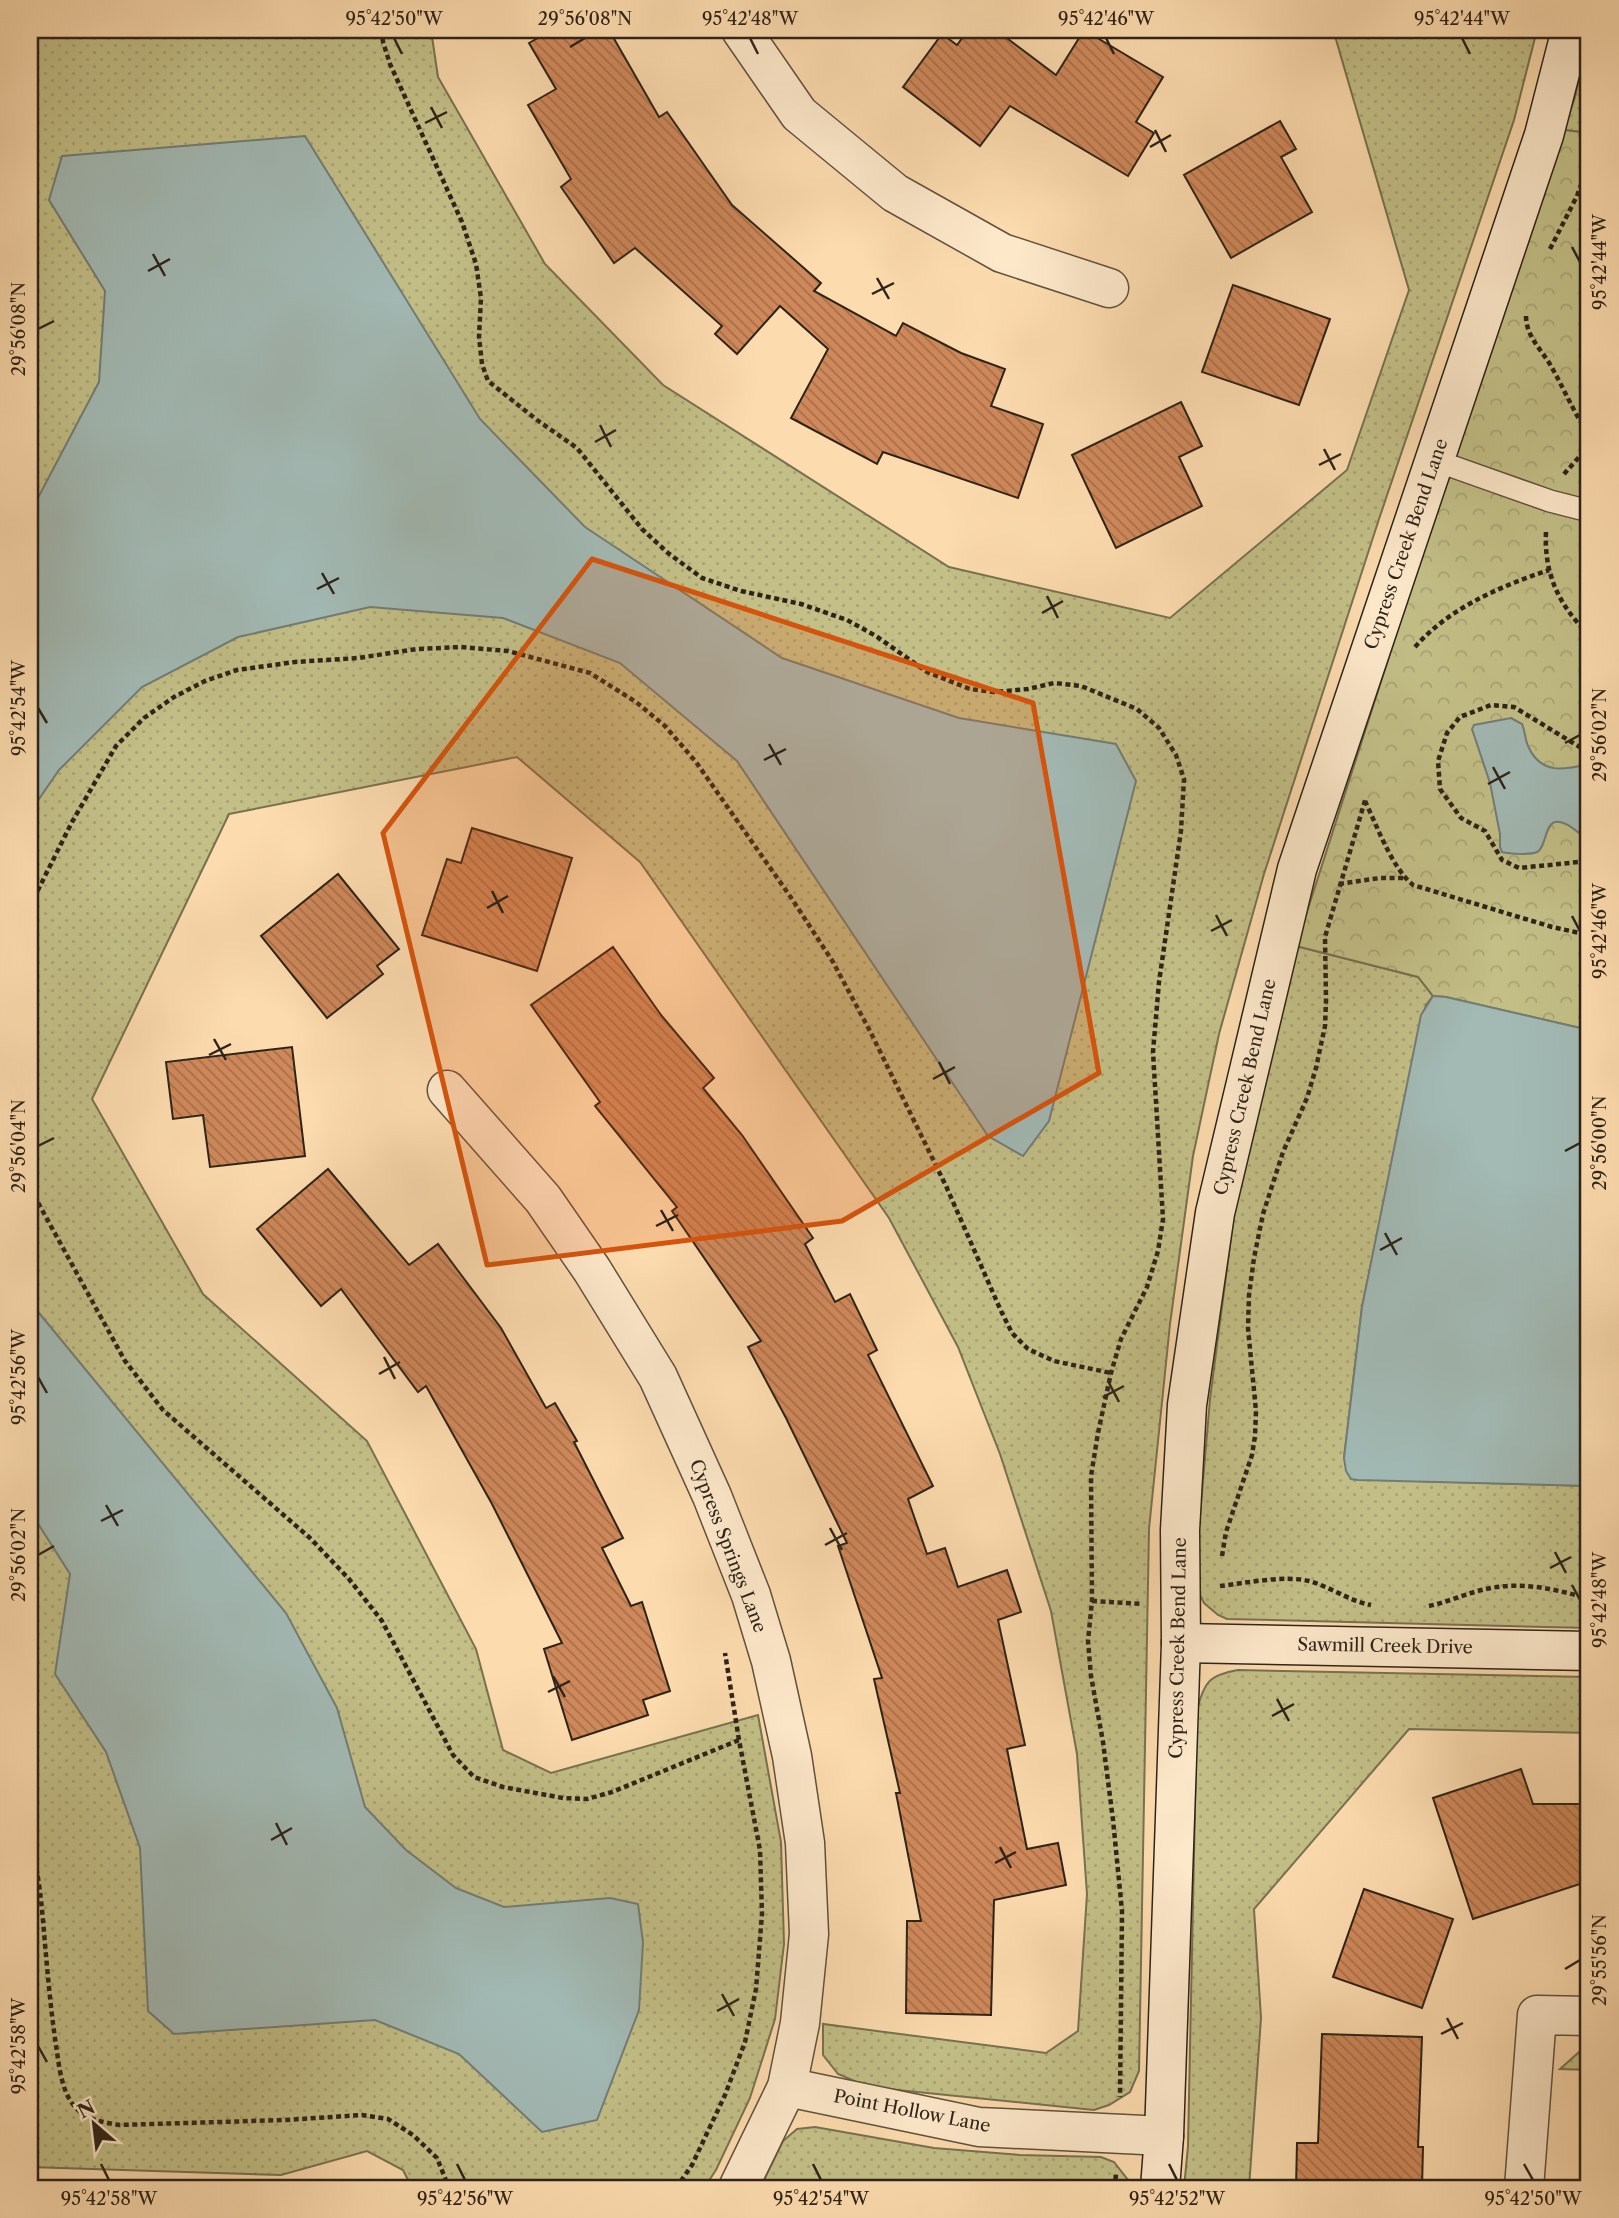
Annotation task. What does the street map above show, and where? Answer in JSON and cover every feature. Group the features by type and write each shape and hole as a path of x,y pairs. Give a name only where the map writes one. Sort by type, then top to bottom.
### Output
{"street":[{"path":"741,30 799,114 895,193 1002,253 1109,288"},
{"name":"Cypress Creek Bend Lane","path":"1160,2188 1181,1643 1180,1530 1187,1405 1215,1213 1297,869 1544,135 1571,30"},
{"name":"Cypress Springs Lane","path":"447,1090 543,1199 592,1270 658,1377 712,1496 751,1595 771,1661 786,1729 805,1843 809,1934 800,2023 787,2087 738,2188"},
{"name":"Sawmill Creek Drive","path":"1181,1643 1589,1651"},
{"path":"1524,2188 1537,2015 1589,2016"},
{"name":"Point Hollow Lane","path":"787,2087 979,2127 1164,2136"}],"lane":[{"path":"1434,460 1550,501 1589,511"}],"path":[{"path":"30,35 51,30"},
{"path":"382,30 390,64 462,222 476,264 481,298 480,350 488,381 577,448 642,529 668,553 702,578 741,591 801,604 847,620 876,636 927,672 970,689 994,692 1054,683 1081,686 1137,709 1159,728 1177,755 1184,779 1181,831 1159,982 1153,1052 1163,1219 1158,1251 1147,1287 1122,1339 1111,1373 1091,1476 1092,1601 1088,1641 1091,1676 1103,1742 1122,1911 1120,2134"},
{"path":"1550,250 1580,189 1589,136"},
{"path":"1528,305 1526,325 1589,435"},
{"path":"1561,480 1568,468 1589,446"},
{"path":"1546,529 1549,570 1557,593 1572,617 1589,635"},
{"path":"1411,651 1438,624 1498,588 1549,570"},
{"path":"30,906 72,822 116,746 144,718 174,697 205,681 237,670 295,662 461,647 508,651 590,673 636,702 665,726 696,762 833,962 946,1186 1012,1333 1028,1349 1054,1361 1111,1373"},
{"path":"1589,750 1583,749 1514,707 1490,705 1460,717 1447,733 1438,761 1440,789 1461,818 1485,831 1502,860 1519,868 1589,861"},
{"path":"1220,1565 1226,1532 1252,1455 1255,1436 1256,1411 1248,1328 1254,1258 1263,1214 1316,1068 1325,1026 1325,937 1366,792"},
{"path":"1365,801 1392,856 1413,886 1552,927 1589,935"},
{"path":"1339,884 1380,878 1406,878"},
{"path":"30,1188 125,1360 146,1391 173,1419 310,1538 349,1579 382,1621 453,1755 474,1777 503,1787 563,1798 587,1799 612,1792 739,1740"},
{"path":"1220,1576 1220,1586 1306,1580 1360,1603 1382,1607"},
{"path":"1419,1606 1444,1603 1486,1589 1512,1585 1563,1591 1589,1599"},
{"path":"1092,1601 1144,1604"},
{"path":"676,2188 692,2165 725,2095 744,2042 756,1989 762,1914 760,1850 722,1641"},
{"path":"30,1843 41,1897 50,2007 60,2070 65,2090 75,2107 93,2120 119,2124 285,2120 362,2115 388,2119 414,2135 437,2158 449,2188"}],"highlighted area":[{"path":"592,559 1033,703 1099,1073 842,1221 487,1265 383,833"}],"green space":[{"path":"30,30 431,30 438,77 545,264 663,385 949,567 1170,618 1347,470 1409,290 1335,36 1342,30 1537,30 1514,120 1379,519 1264,874 1219,1034 1193,1156 1170,1324 1149,1529 1139,2071 1130,2092 1109,2105 1094,2110 868,2087 838,2074 823,2055 823,2024 1046,2053 1078,2031 1087,1894 1077,1754 1051,1611 1000,1454 958,1347 889,1218 640,862 517,757 229,814 92,1099 203,1294 367,1441 476,1649 503,1750 551,1773 758,1715 781,1842 784,1944 775,2019 750,2098 716,2170 704,2188 412,2188 403,2170 367,2151 281,2175 30,2167"},
{"path":"1589,38 1589,133 1564,130 1575,97"},
{"path":"1564,130 1589,133 1589,1030 1433,996 1418,977 1296,946 1471,406"},
{"path":"1296,946 1418,977 1433,996 1426,1005 1362,1307 1344,1458 1351,1479 1589,1486 1589,1628 1227,1619 1204,1603 1200,1595 1196,1563 1210,1399 1236,1199"},
{"path":"1238,1670 1589,1677 1589,1733 1409,1729 1254,1909 1261,2018 1249,2188 1184,2188 1188,2146 1197,1710 1209,1681 1220,1674"},
{"path":"1589,2043 1589,2070 1560,2069"},
{"path":"815,2127 934,2148 1020,2155 1101,2157 1114,2162 1128,2180 1129,2188 760,2188 783,2141 797,2129"}],"water":[{"path":"305,136 480,419 585,527 782,658 959,718 1116,744 1136,781 1049,1121 1023,1156 988,1136 737,761 620,663 503,618 370,607 238,637 142,687 59,770 30,812 30,513 99,382 105,291 49,200 62,156"},
{"path":"1511,718 1522,724 1533,755 1546,766 1562,769 1589,764 1589,799 1579,833 1567,824 1552,823 1541,848 1534,853 1502,852 1490,783 1472,729 1474,725"},
{"path":"1433,996 1589,1030 1589,1486 1358,1480 1351,1479 1346,1471 1344,1458 1362,1307 1421,1015"},
{"path":"30,1302 286,1613 337,1708 365,1807 406,1850 456,1888 504,1907 610,1898 638,1904 643,1942 639,2010 597,2120 542,2132 459,2054 375,2020 174,2034 148,2011 140,1848 106,1752 55,1674 70,1574 30,1511"}],"building":[{"path":"552,30 609,30 659,117 667,112 732,205 821,283 814,291 896,336 903,323 961,353 1005,369 991,406 1043,424 1018,498 883,452 877,464 791,418 828,349 780,306 737,354 715,334 722,326 635,248 614,263 561,187 571,179 528,105 556,89 529,43"},
{"path":"968,30 996,30 1056,75 1084,30 1163,77 1136,122 1154,133 1128,176 1010,106 980,146 903,87 942,34 957,45"},
{"path":"1280,121 1296,149 1281,157 1312,212 1231,258 1184,175"},
{"path":"1233,285 1330,319 1299,405 1202,372"},
{"path":"1181,402 1202,446 1179,457 1202,506 1116,548 1072,455"},
{"path":"472,828 572,858 537,971 422,935 447,859 461,863"},
{"path":"338,874 399,949 377,966 383,974 327,1018 261,936"},
{"path":"613,947 661,1015 714,1078 703,1088 742,1135 813,1238 805,1244 835,1302 850,1294 877,1350 868,1355 933,1486 908,1499 927,1554 945,1548 958,1587 1007,1570 1021,1612 998,1620 1025,1745 1007,1749 1027,1849 1058,1843 1066,1885 994,1900 991,2015 906,2013 907,1921 921,1921 896,1793 900,1793 874,1679 882,1678 838,1546 847,1543 748,1347 761,1341 672,1211 677,1207 595,1106 600,1102 531,1005"},
{"path":"292,1047 305,1156 210,1167 203,1115 173,1119 166,1062"},
{"path":"328,1169 409,1265 438,1244 501,1328 546,1408 555,1403 577,1441 574,1442 623,1538 602,1548 631,1606 642,1602 670,1691 643,1700 648,1715 572,1740 544,1649 562,1643 492,1504 426,1386 418,1392 341,1289 321,1306 257,1229"},
{"path":"1521,1769 1533,1804 1589,1804 1589,1881 1473,1919 1433,1798"},
{"path":"1364,1889 1453,1919 1422,2008 1333,1977"},
{"path":"1322,2034 1422,2037 1418,2147 1423,2147 1422,2188 1296,2188 1297,2143 1318,2143"}]}
